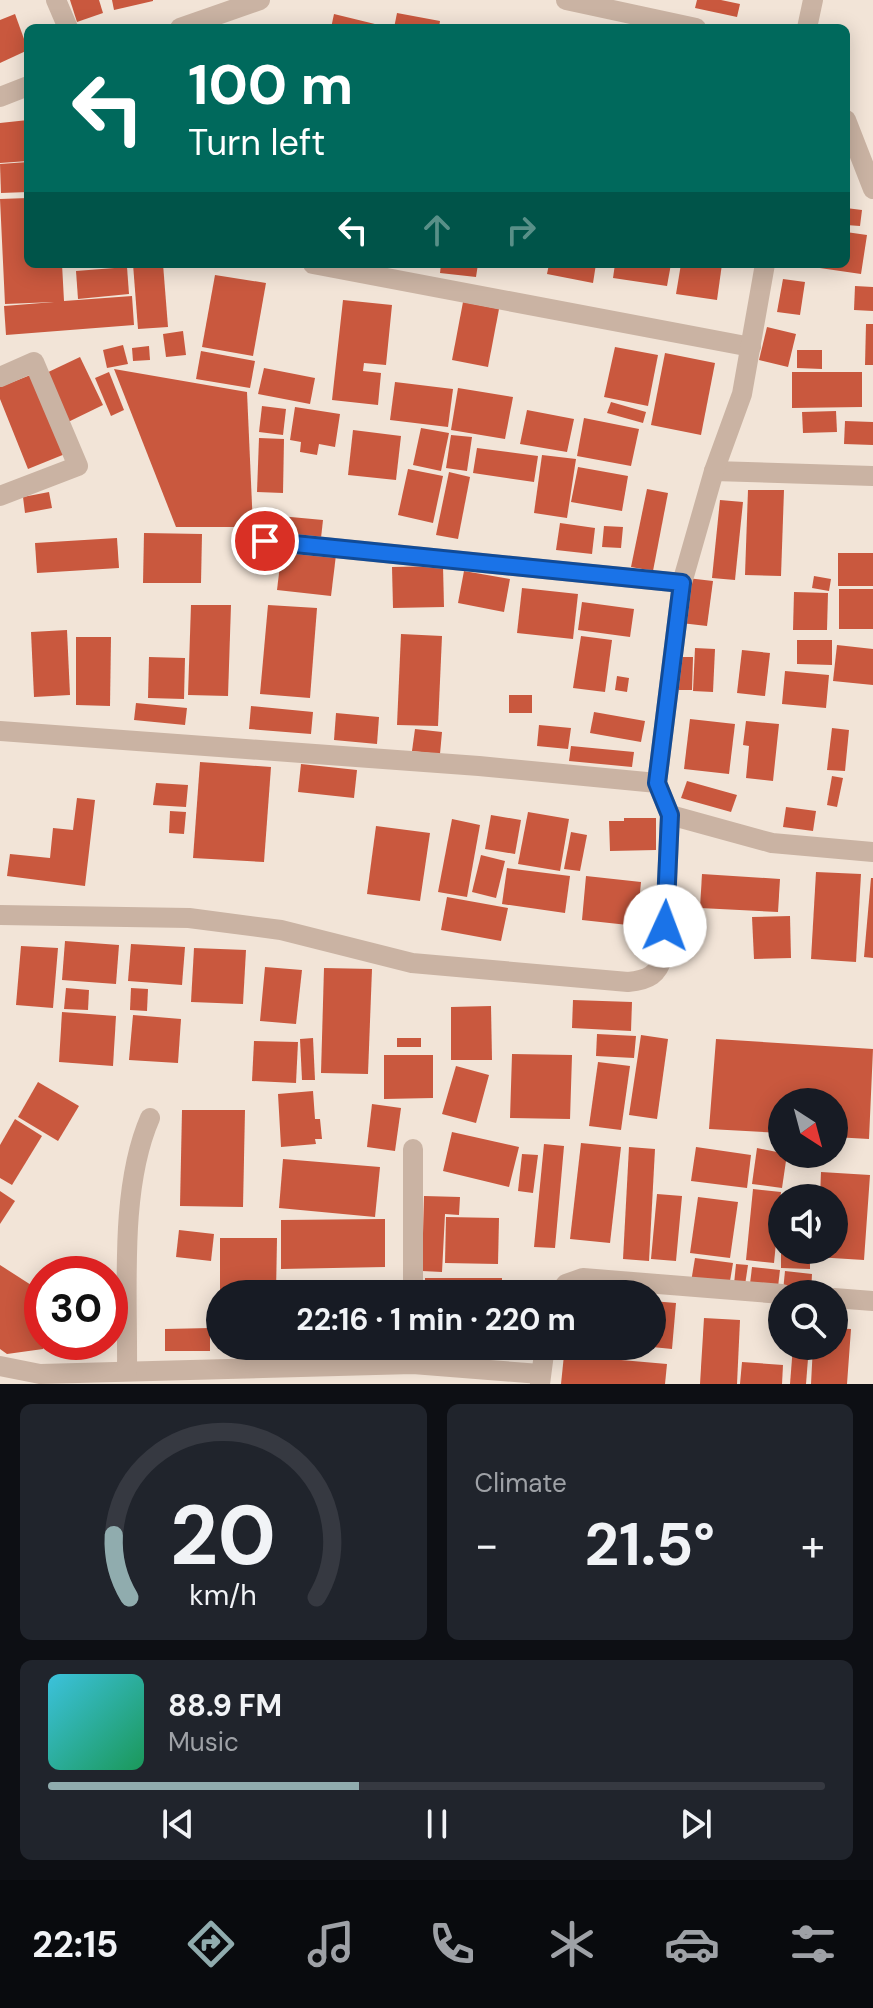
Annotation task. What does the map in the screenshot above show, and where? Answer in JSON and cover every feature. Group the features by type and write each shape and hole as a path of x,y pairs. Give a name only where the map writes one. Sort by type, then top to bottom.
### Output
{"street":[{"path":"56,0 66,24"},
{"path":"566,0 677,24"},
{"path":"808,24 813,0"},
{"path":"191,24 252,1"},
{"path":"0,97 24,88"},
{"path":"850,130 873,189"},
{"path":"334,268 751,347"},
{"path":"0,915 189,918 281,930 412,963 628,982 646,981 660,970 664,954 670,815 657,783 682,583 714,471 742,394 764,268"},
{"path":"0,377 34,362 78,466 0,496"},
{"path":"714,471 873,476"},
{"path":"265,541 682,583"},
{"path":"0,731 479,766 657,783"},
{"path":"670,815 772,843 873,852"},
{"path":"127,1371 128,1231 138,1148 150,1118"},
{"path":"413,1149 413,1280"},
{"path":"577,1280 608,1280"},
{"path":"666,1285 768,1293"},
{"path":"848,1299 873,1301"},
{"path":"0,1366 40,1374 324,1360"},
{"path":"439,1360 540,1379"}],"building":[{"path":"70,0 99,0 103,13 77,22"},
{"path":"112,0 153,0 153,1 114,10"},
{"path":"697,0 740,4 737,17 695,8"},
{"path":"397,13 440,21 440,24 395,24"},
{"path":"15,14 24,39 24,52 0,63 0,20"},
{"path":"334,14 375,24 332,24"},
{"path":"24,120 24,161 0,163 0,123"},
{"path":"24,162 24,192 1,193 0,164"},
{"path":"24,198 24,268 62,268 64,301 132,296 134,325 6,335 4,306 54,302 5,304 0,199"},
{"path":"850,208 862,210 860,226 850,225"},
{"path":"850,233 867,235 861,274 820,268 850,268"},
{"path":"127,268 129,294 78,299 76,271"},
{"path":"133,268 163,268 168,327 138,329"},
{"path":"441,268 477,268 476,277 440,273"},
{"path":"548,268 595,268 593,283 547,274"},
{"path":"614,268 670,268 667,286 613,278"},
{"path":"680,268 721,268 717,300 676,294"},
{"path":"215,275 266,283 253,356 202,347"},
{"path":"783,279 805,282 800,315 777,312"},
{"path":"855,286 873,287 873,311 854,310"},
{"path":"343,300 392,305 386,365 364,363 363,371 381,373 378,405 332,400"},
{"path":"463,302 499,309 488,367 452,360"},
{"path":"866,324 873,324 873,365 865,365"},
{"path":"767,327 796,334 788,367 759,360"},
{"path":"183,331 186,355 166,357 163,334"},
{"path":"123,345 128,364 107,368 103,350"},
{"path":"149,346 150,360 133,361 132,348"},
{"path":"615,347 658,355 648,406 604,397"},
{"path":"797,350 822,350 822,369 797,368"},
{"path":"201,351 255,361 250,388 196,379"},
{"path":"665,353 715,363 701,435 651,425"},
{"path":"80,357 103,405 66,423 42,375"},
{"path":"264,368 315,378 310,404 258,394"},
{"path":"114,369 247,392 253,527 176,527"},
{"path":"109,372 124,410 111,416 95,378"},
{"path":"792,372 862,372 862,407 792,408"},
{"path":"33,374 65,454 28,469 0,399 0,387"},
{"path":"395,382 453,389 448,427 390,420"},
{"path":"458,388 513,397 505,439 451,430"},
{"path":"611,402 646,412 643,423 607,413"},
{"path":"262,406 286,409 283,435 259,432"},
{"path":"295,407 340,414 335,447 319,444 317,455 300,452 301,442 290,440"},
{"path":"527,410 574,419 567,452 520,444"},
{"path":"836,411 837,432 803,433 802,412"},
{"path":"584,418 639,429 631,466 577,456"},
{"path":"845,421 873,422 873,445 844,444"},
{"path":"421,428 449,433 441,471 413,465"},
{"path":"353,430 401,436 396,480 348,475"},
{"path":"451,435 472,437 467,471 446,468"},
{"path":"259,438 284,439 283,493 257,492"},
{"path":"477,448 538,456 534,482 473,473"},
{"path":"542,455 576,459 567,518 534,513"},
{"path":"578,467 628,476 622,511 571,502"},
{"path":"408,469 443,476 433,523 398,515"},
{"path":"449,472 470,477 458,539 436,535"},
{"path":"647,489 668,493 653,571 631,567"},
{"path":"748,490 784,490 781,576 745,575"},
{"path":"49,492 52,508 25,513 23,497"},
{"path":"720,500 743,502 735,580 712,578"},
{"path":"280,516 323,520 321,538 278,533"},
{"path":"560,523 595,528 592,554 556,550"},
{"path":"604,526 623,527 621,548 602,547"},
{"path":"144,533 202,534 201,583 143,583"},
{"path":"117,538 119,568 37,573 35,543"},
{"path":"282,548 336,555 331,596 277,590"},
{"path":"838,553 873,553 873,586 838,586"},
{"path":"443,566 444,607 393,608 392,567"},
{"path":"464,571 510,579 504,612 458,603"},
{"path":"814,576 831,579 829,591 812,588"},
{"path":"687,578 713,581 707,626 681,623"},
{"path":"522,588 578,594 573,639 517,633"},
{"path":"839,589 873,589 873,629 839,629"},
{"path":"794,592 828,593 827,630 793,630"},
{"path":"582,602 634,609 630,637 578,630"},
{"path":"191,605 231,605 228,696 188,695"},
{"path":"268,605 317,608 310,698 260,694"},
{"path":"67,630 70,695 34,697 31,632"},
{"path":"401,634 442,636 438,726 397,725"},
{"path":"581,636 612,640 605,692 573,688"},
{"path":"76,637 111,637 110,706 76,705"},
{"path":"797,640 832,640 832,665 797,664"},
{"path":"837,645 873,649 873,685 833,681"},
{"path":"695,648 715,649 713,692 693,691"},
{"path":"742,650 770,653 765,696 737,693"},
{"path":"149,657 185,658 184,699 148,698"},
{"path":"679,657 693,657 692,690 677,690"},
{"path":"785,671 829,675 826,708 782,704"},
{"path":"617,676 629,678 627,692 615,690"},
{"path":"509,695 532,695 532,713 509,713"},
{"path":"136,703 187,708 185,725 134,720"},
{"path":"251,706 313,712 311,734 249,729"},
{"path":"594,712 645,721 641,742 590,733"},
{"path":"336,713 379,717 377,744 334,740"},
{"path":"690,719 735,724 729,774 684,769"},
{"path":"746,721 779,724 773,781 746,778 749,746 743,745"},
{"path":"539,725 571,728 568,749 537,746"},
{"path":"832,728 849,730 845,771 827,770"},
{"path":"415,729 442,732 440,754 412,751"},
{"path":"571,746 634,752 632,767 569,761"},
{"path":"200,762 271,767 264,862 193,858"},
{"path":"301,764 357,770 354,798 298,792"},
{"path":"832,776 843,778 837,807 827,805"},
{"path":"687,781 737,795 731,812 681,798"},
{"path":"156,783 188,785 186,807 153,805"},
{"path":"77,798 95,800 85,886 7,876 10,854 50,858 53,828 73,830"},
{"path":"786,807 816,811 813,831 783,827"},
{"path":"170,811 186,812 184,834 169,833"},
{"path":"528,812 569,819 560,871 518,864"},
{"path":"491,815 521,820 515,854 485,849"},
{"path":"624,818 656,818 656,850 610,851 609,821 624,821"},
{"path":"452,819 480,825 467,897 438,892"},
{"path":"376,826 430,833 420,901 367,894"},
{"path":"571,832 587,835 580,871 564,869"},
{"path":"481,855 505,861 496,898 472,892"},
{"path":"507,868 570,876 565,913 502,904"},
{"path":"816,872 861,874 856,962 811,959"},
{"path":"702,874 780,879 778,912 700,908"},
{"path":"586,876 641,882 637,926 582,920"},
{"path":"873,878 873,958 864,957"},
{"path":"447,897 508,908 501,941 441,930"},
{"path":"790,916 791,958 754,959 752,917"},
{"path":"65,941 119,945 116,984 62,980"},
{"path":"131,944 185,947 182,985 128,981"},
{"path":"21,946 58,948 53,1008 16,1005"},
{"path":"194,948 246,950 243,1004 191,1002"},
{"path":"265,967 302,970 296,1024 260,1021"},
{"path":"324,968 372,969 368,1074 321,1073"},
{"path":"66,988 89,990 88,1010 64,1009"},
{"path":"131,988 148,989 147,1011 130,1010"},
{"path":"573,1000 632,1002 631,1031 572,1028"},
{"path":"491,1006 492,1060 451,1060 451,1007"},
{"path":"62,1012 116,1016 113,1066 59,1062"},
{"path":"133,1015 181,1019 178,1063 129,1060"},
{"path":"597,1034 636,1036 634,1058 596,1056"},
{"path":"641,1035 668,1039 657,1119 629,1115"},
{"path":"313,1038 315,1080 302,1080 300,1039"},
{"path":"397,1038 421,1038 421,1047 397,1047"},
{"path":"716,1039 873,1049 869,1139 848,1138 848,1088 768,1088 768,1132 709,1129"},
{"path":"254,1041 298,1042 296,1083 252,1081"},
{"path":"512,1054 572,1055 570,1119 510,1118"},
{"path":"384,1055 433,1055 433,1098 384,1099"},
{"path":"598,1062 630,1066 621,1130 589,1126"},
{"path":"456,1066 489,1075 476,1123 442,1114"},
{"path":"38,1082 79,1106 58,1141 18,1117"},
{"path":"313,1091 315,1119 320,1119 322,1139 315,1139 316,1144 281,1147 278,1094"},
{"path":"372,1104 401,1108 395,1151 367,1147"},
{"path":"182,1110 245,1110 243,1207 180,1206"},
{"path":"15,1119 42,1136 12,1185 0,1178 0,1145"},
{"path":"452,1132 519,1147 509,1187 443,1171"},
{"path":"581,1143 621,1147 610,1243 570,1239"},
{"path":"544,1144 564,1146 555,1248 534,1247"},
{"path":"629,1147 655,1149 649,1261 623,1259"},
{"path":"696,1147 751,1155 747,1188 691,1181"},
{"path":"757,1148 768,1150 768,1168 785,1168 783,1184 752,1184"},
{"path":"522,1154 538,1155 533,1193 518,1191"},
{"path":"283,1159 380,1167 375,1217 279,1208"},
{"path":"821,1172 870,1175 864,1260 848,1259 848,1184 821,1184"},
{"path":"753,1189 768,1191 768,1262 746,1260"},
{"path":"0,1191 15,1201 0,1224"},
{"path":"657,1194 682,1196 676,1261 651,1259"},
{"path":"424,1196 460,1197 459,1215 445,1214 442,1272 422,1271"},
{"path":"698,1197 738,1202 730,1258 690,1253"},
{"path":"446,1217 499,1218 498,1264 445,1263"},
{"path":"385,1219 385,1267 281,1269 281,1220"},
{"path":"179,1230 214,1234 211,1261 176,1257"},
{"path":"220,1238 277,1238 276,1280 220,1280"},
{"path":"695,1258 733,1263 729,1287 691,1282"},
{"path":"736,1264 748,1265 745,1285 734,1284"},
{"path":"781,1264 810,1264 810,1269 781,1268"},
{"path":"0,1265 24,1280 24,1352 7,1354 0,1349"},
{"path":"752,1267 780,1270 779,1280 768,1280 768,1286 750,1284"},
{"path":"785,1271 812,1274 812,1280 784,1280"},
{"path":"425,1278 502,1278 502,1280"},
{"path":"666,1302 676,1303 672,1349 666,1348"},
{"path":"704,1318 740,1320 737,1384 700,1384"},
{"path":"206,1328 206,1351 165,1351 165,1329"},
{"path":"848,1329 851,1329 847,1384 811,1384 812,1360 848,1360"},
{"path":"563,1360 667,1364 665,1384 561,1384"},
{"path":"792,1360 808,1360 806,1384 790,1384"},
{"path":"742,1362 783,1365 782,1384 740,1384"}],"route":[{"path":"265,541 682,583 657,783 670,815 665,926"}]}
